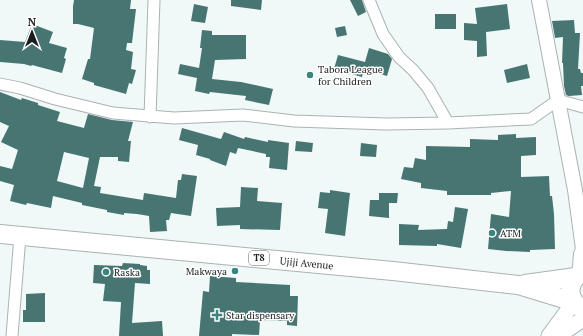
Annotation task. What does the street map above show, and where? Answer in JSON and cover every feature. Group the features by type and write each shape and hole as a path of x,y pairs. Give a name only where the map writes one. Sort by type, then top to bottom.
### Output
{"highway":[{"name":"Ujiji Avenue","path":"0,234 385,270 518,285"},
{"path":"578,306 570,294 570,288 576,277 580,274 583,254"},
{"name":"T8","path":"518,285 576,277"},
{"name":"T8","path":"518,285 578,306"}],"main road":[{"path":"549,336 578,306"},
{"path":"558,336 583,319"}],"street":[{"path":"150,117 154,0"},
{"path":"370,0 383,34 399,57 428,88 448,123"},
{"path":"539,0 579,214 583,249"},
{"path":"0,84 114,113 174,118 243,115 294,121 386,124 448,123 531,119 558,100"},
{"path":"558,100 583,107"},
{"path":"12,336 20,236"}],"building":[{"path":"74,0 131,0 130,9 136,9 132,43 127,43 126,50 133,52 131,69 136,70 132,84 129,83 126,94 94,85 94,83 82,79 88,59 90,59 94,28 73,24"},
{"path":"231,0 262,0 261,10 231,6"},
{"path":"350,0 362,0 366,12 358,16"},
{"path":"194,4 208,7 205,23 191,21"},
{"path":"507,4 510,29 486,32 487,56 477,57 477,41 464,40 464,23 477,24 475,8"},
{"path":"435,14 456,14 456,29 435,29"},
{"path":"574,20 575,33 580,33 578,69 580,69 581,73 583,73 583,86 581,86 582,95 569,96 566,95 564,86 562,63 563,37 555,38 552,21"},
{"path":"32,24 53,32 49,43 67,48 62,73 32,65 0,62 0,40 25,42"},
{"path":"345,26 347,35 337,37 335,28"},
{"path":"202,30 212,31 212,35 246,35 246,59 215,60 212,79 241,82 273,89 269,105 245,100 246,96 210,92 209,94 195,91 197,78 178,74 180,64 199,68 202,48 200,48"},
{"path":"369,48 388,54 392,59 387,76 364,69 362,77 334,69 338,55 365,62"},
{"path":"527,64 530,78 507,83 504,70"},
{"path":"0,92 21,100 22,98 38,103 38,105 60,112 57,121 84,128 88,114 112,120 133,122 128,141 131,141 129,162 118,161 118,157 100,157 94,186 101,187 100,193 143,200 144,193 176,198 178,180 181,180 182,174 197,176 191,216 171,213 169,220 166,220 167,231 150,232 149,216 124,213 124,215 107,212 107,210 82,205 82,203 53,196 51,208 27,203 26,205 10,201 14,185 0,181 0,166 12,169 18,150 1,142 9,126 0,122","holes":["64,152 89,158 83,188 57,181"]},
{"path":"182,128 221,139 224,132 244,139 245,137 268,142 268,140 289,143 287,170 269,168 270,157 266,157 266,154 238,148 236,154 230,152 226,166 196,155 198,145 179,140"},
{"path":"516,134 516,138 536,137 536,155 521,156 521,177 549,176 550,196 552,196 554,214 555,249 530,250 530,252 488,249 491,214 509,217 511,191 491,193 491,195 447,195 447,191 421,188 421,183 401,179 404,167 413,168 415,158 426,160 426,146 470,147 470,139 498,140 498,135"},
{"path":"296,141 313,143 312,152 295,151"},
{"path":"361,143 377,145 376,157 360,156"},
{"path":"241,187 258,188 257,201 282,203 280,230 240,229 240,225 217,226 216,208 240,207"},
{"path":"330,190 350,193 345,236 325,233 328,209 318,208 320,192 330,193"},
{"path":"379,193 398,193 397,203 389,203 389,218 369,216 370,200 379,200"},
{"path":"455,207 468,209 461,248 437,244 437,246 399,245 399,224 419,225 418,230 447,229 448,221 453,222"},
{"path":"123,263 140,264 147,266 147,270 150,270 150,284 135,283 132,323 162,321 163,336 119,336 121,302 103,301 105,284 93,283 94,265 122,266"},
{"path":"210,276 236,278 236,282 290,285 290,296 298,296 297,326 287,325 287,321 260,320 259,335 232,334 232,336 199,336 203,291 209,292"},
{"path":"45,293 45,322 23,322 23,310 26,310 26,294"}],"place":[{"name":"Tabora League for Children","path":"310,75"},
{"name":"ATM","path":"492,233"},
{"name":"Makwaya","path":"235,271"},
{"name":"Raska","path":"106,272"},
{"name":"Star dispensary","path":"217,315"}]}
